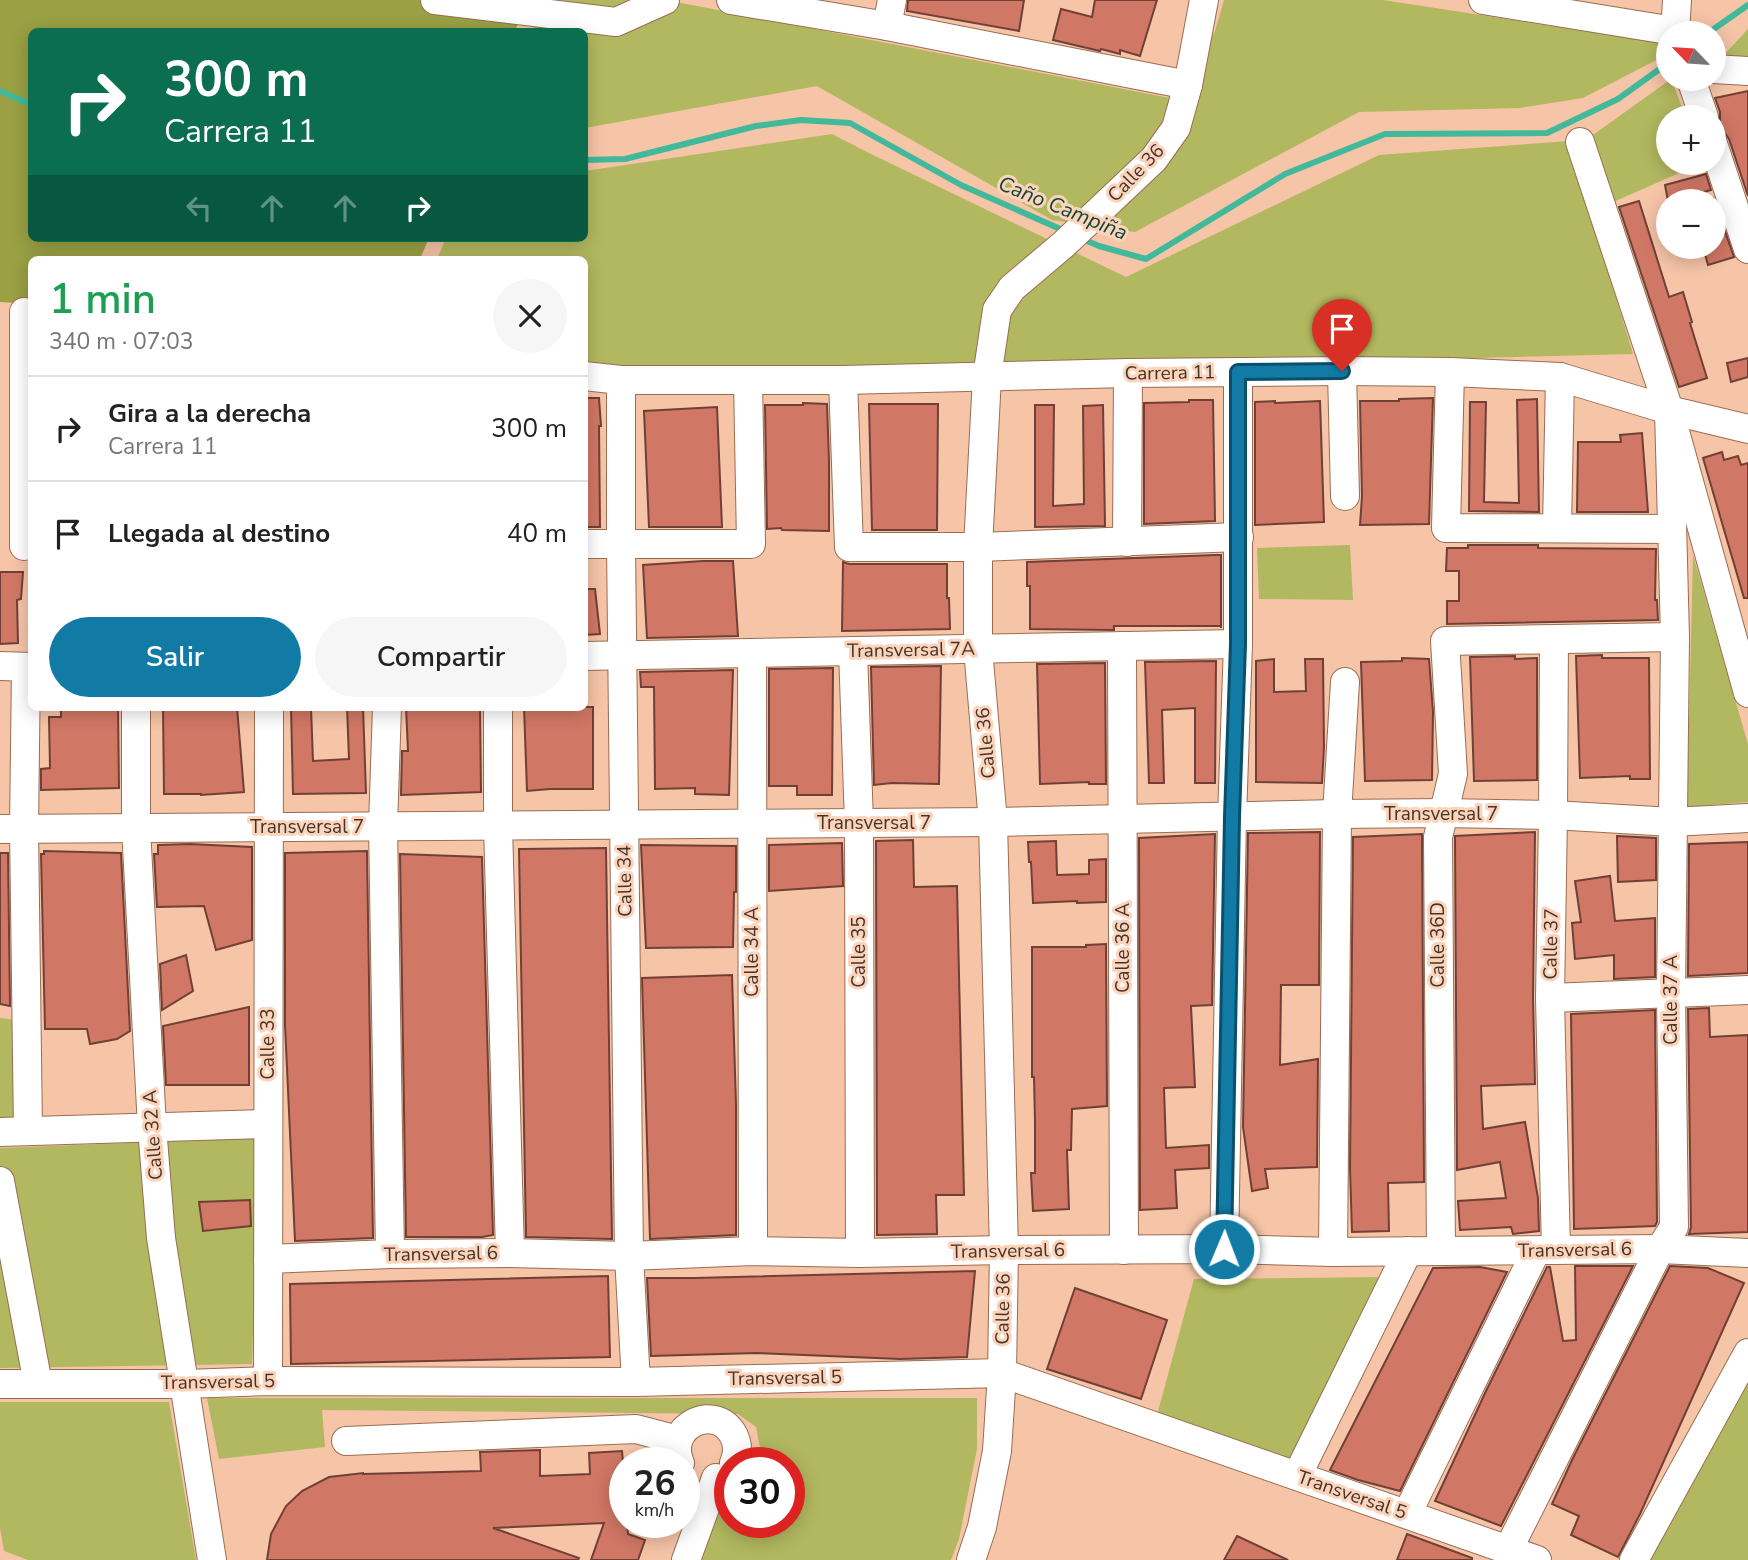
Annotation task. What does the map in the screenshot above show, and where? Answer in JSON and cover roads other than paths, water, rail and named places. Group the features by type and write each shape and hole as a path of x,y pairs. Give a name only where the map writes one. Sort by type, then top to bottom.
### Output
{"street":[{"path":"435,0 618,11 665,0"},
{"path":"731,0 890,13 1188,85"},
{"name":"Calle 36","path":"971,1560 982,1527 997,1451 1002,1373 1004,1250 993,822 978,649 978,547 987,377 997,310 1012,288 1064,244 1154,159 1176,128 1188,85 1204,0"},
{"path":"1483,0 1656,29"},
{"path":"1676,21 1677,0"},
{"path":"1726,70 1748,71"},
{"path":"1580,142 1669,410 1748,694"},
{"path":"1723,175 1748,249"},
{"path":"18,312 19,546"},
{"path":"1342,371 1345,496"},
{"path":"1224,1249 1238,644 1238,372"},
{"path":"1450,372 1447,528 1672,529"},
{"name":"Carrera 11","path":"588,376 621,380 843,380 1128,373 1450,372 1560,377 1669,410 1748,429"},
{"path":"1127,541 1128,373"},
{"path":"1557,528 1560,377"},
{"name":"Calle 34","path":"621,380 629,1256 636,1382"},
{"path":"588,544 751,544 748,380"},
{"path":"843,380 849,547 978,547 1239,537"},
{"name":"Calle 37 A","path":"1508,1550 1660,1249 1674,1227 1671,994 1675,637 1669,410"},
{"path":"1554,639 1675,637"},
{"name":"Calle 36D","path":"1441,1251 1438,837 1453,774 1445,641 1554,639"},
{"name":"Calle 37","path":"1408,1514 1546,1251 1554,639"},
{"name":"Transversal 7A","path":"588,656 1238,644"},
{"name":"Calle 36 A","path":"1122,646 1125,1250"},
{"name":"Calle 35","path":"853,651 859,823 860,1254"},
{"name":"Calle 34 A","path":"752,653 753,1251"},
{"path":"19,667 12,829 28,1131"},
{"path":"1333,1252 1336,814 1345,682"},
{"name":"Calle 32 A","path":"136,711 136,828 152,1127 161,1238 212,1560"},
{"name":"Calle 33","path":"268,1381 269,711"},
{"path":"387,711 383,827 390,1254"},
{"path":"498,711 498,826 510,1253"},
{"name":"Transversal 7","path":"12,829 993,822 1443,813 1553,815 1672,822 1748,818"},
{"path":"1550,998 1748,990"},
{"path":"0,1132 268,1124"},
{"path":"0,1181 38,1384"},
{"name":"Transversal 6","path":"268,1259 390,1254 629,1256 753,1251 860,1254 1224,1249 1333,1252 1660,1249 1748,1253"},
{"path":"1297,1476 1408,1251"},
{"path":"1634,1560 1748,1353"},
{"name":"Transversal 5","path":"0,1384 268,1381 636,1382 1002,1373 1537,1560"},
{"path":"680,1447 682,1432 689,1425 707,1419 725,1425 736,1440 737,1447"},
{"path":"346,1441 636,1429 670,1447"},
{"path":"686,1560 714,1499"}],"waterway":[{"name":"Caño Campiña","path":"1725,21 1748,5"},
{"name":"Caño Campiña","path":"1080,238 1146,259 1285,174 1385,134 1547,133 1618,99 1656,72"},
{"name":"Caño Campiña","path":"0,91 28,103"},
{"name":"Caño Campiña","path":"588,160 625,159 756,126 801,120 850,123 961,185 1067,232"}]}
